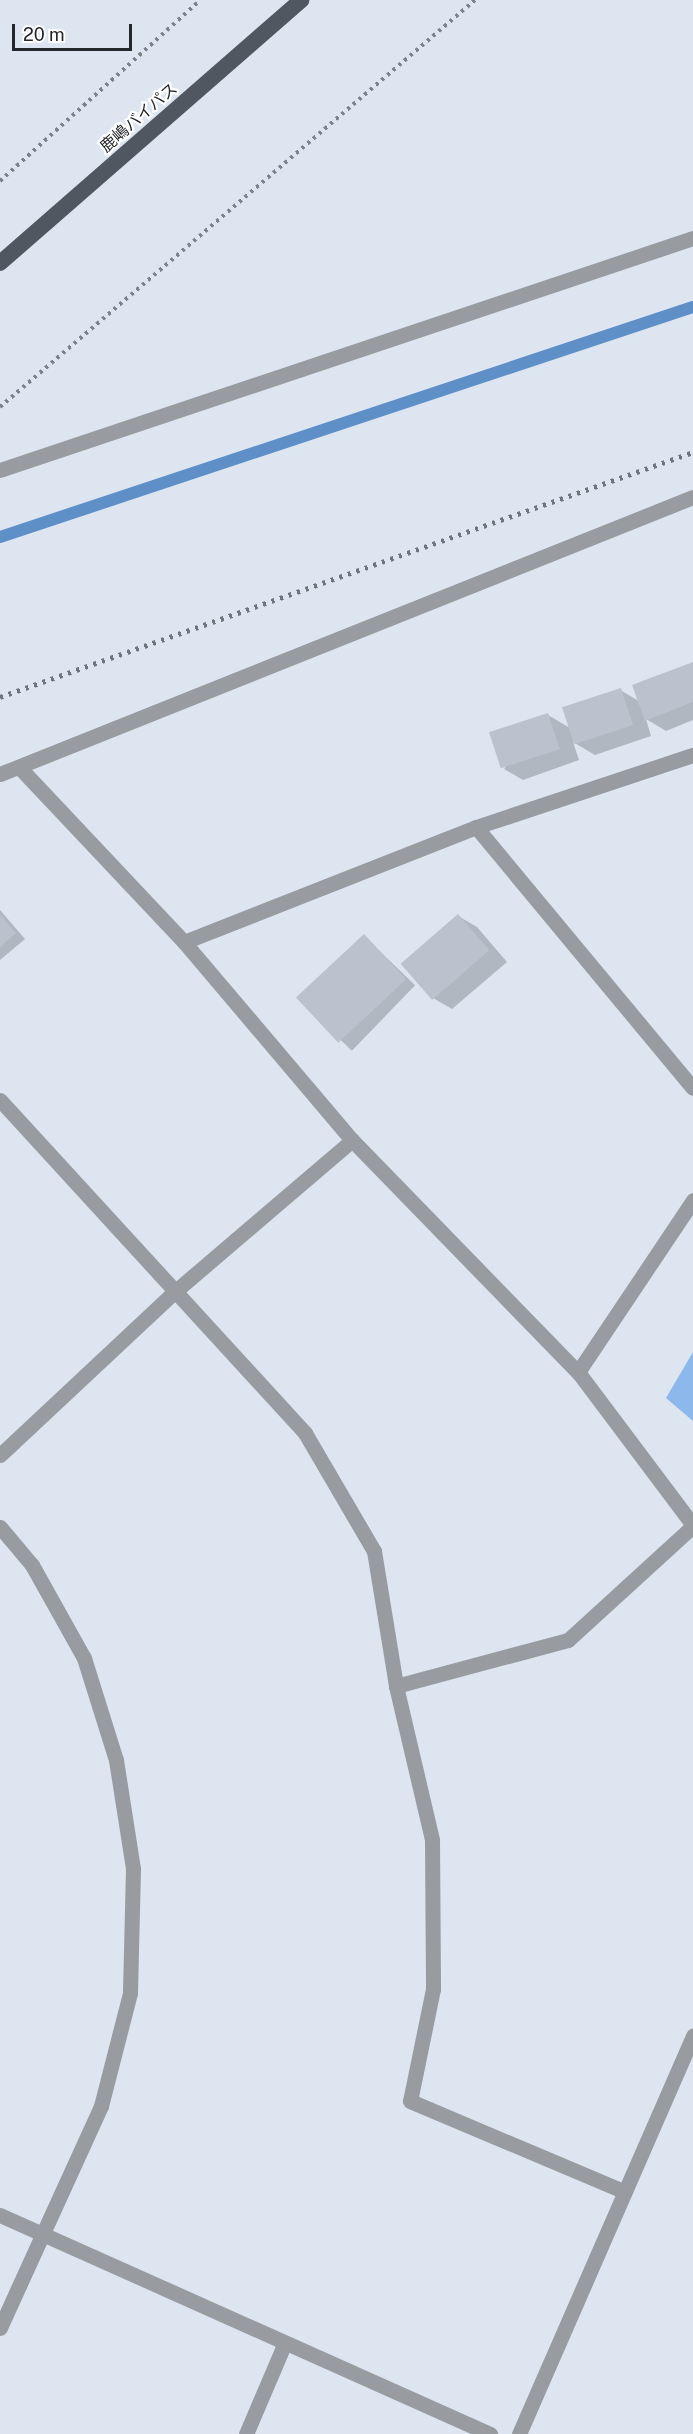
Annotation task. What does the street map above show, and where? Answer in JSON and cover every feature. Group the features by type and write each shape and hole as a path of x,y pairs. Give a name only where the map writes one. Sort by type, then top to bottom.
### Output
{"highway":[{"name":"鹿嶋バイパス","path":"0,263 302,0"}],"street":[{"path":"0,470 693,238"},
{"path":"0,774 20,768 693,497"},
{"path":"184,942 476,827 693,755"},
{"path":"20,768 184,942 352,1140 578,1372 693,1526 568,1640 396,1686"},
{"path":"476,827 693,1088"},
{"path":"0,1100 172,1294 305,1433 374,1551 396,1686 432,1840 433,1989 410,2101 625,2192"},
{"path":"0,1455 172,1294 352,1140"},
{"path":"578,1372 693,1200"},
{"path":"0,1527 32,1565 84,1658 116,1760 133,1869 130,1994 101,2106 0,2328"},
{"path":"519,2434 693,2035"},
{"path":"0,2215 284,2345 490,2434"},
{"path":"246,2434 284,2345"}],"path":[{"path":"0,181 200,0"},
{"path":"0,407 475,0"}],"shaded area":[{"path":"693,1352 693,1421 666,1398"}],"building":[{"path":"693,662 693,702 645,721 632,685"},
{"path":"621,688 633,725 574,744 562,707"},
{"path":"548,713 560,749 501,768 489,732"},
{"path":"0,914 16,933 0,947"},
{"path":"458,914 489,950 432,1000 401,964"},
{"path":"364,934 406,979 338,1043 296,997"}],"waterway":[{"path":"0,537 693,307"}],"railway":[{"path":"0,697 693,452"}]}
